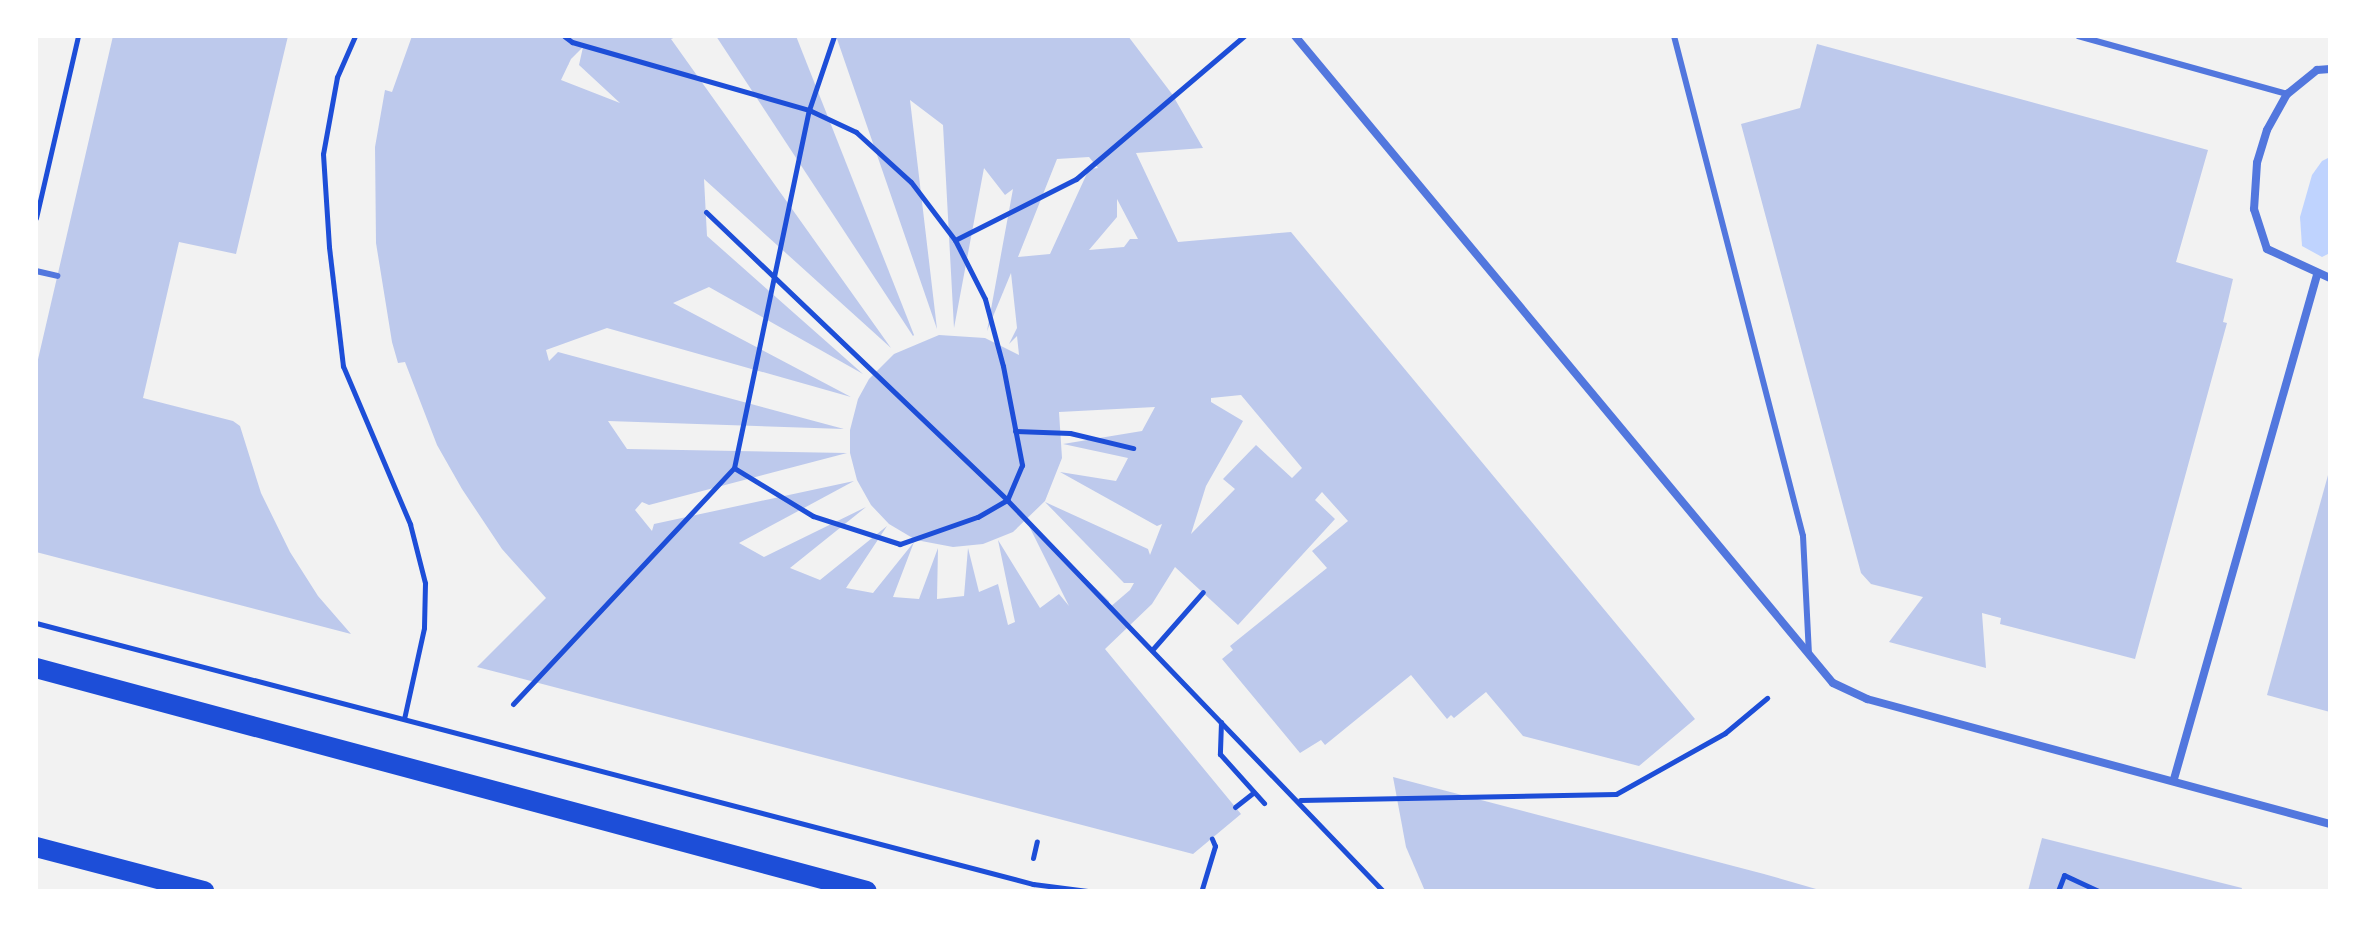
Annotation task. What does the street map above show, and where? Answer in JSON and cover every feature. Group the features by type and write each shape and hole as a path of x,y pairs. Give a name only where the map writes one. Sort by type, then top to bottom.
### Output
{"main road":[{"path":"38,672 867,891"},
{"path":"36,847 204,891"}],"street":[{"path":"1295,36 1833,683 1867,699 2174,779 2330,824"},
{"path":"2330,69 2317,70 2287,94 2267,130 2257,163 2254,209 2267,249 2317,275 2330,278"},
{"path":"2174,779 2317,275"}],"lane":[{"path":"1674,36 1803,536 1810,658"},
{"path":"2078,36 2287,94"},
{"path":"36,271 57,276"}],"path":[{"path":"36,218 78,36"},
{"path":"355,36 337,77 323,154 329,247 343,366 410,524 425,583 424,628 404,719"},
{"path":"564,36 572,42 809,110 856,132 911,182 955,240 985,299 1003,366 1022,465 1007,500 977,517 900,544 813,516 734,468"},
{"path":"513,704 734,468 809,110 834,36"},
{"path":"955,240 1076,179 1244,36"},
{"path":"706,212 1007,500 1299,800 1383,891"},
{"path":"1015,431 1070,433 1133,448"},
{"path":"1152,650 1203,592"},
{"path":"36,623 1033,884 1088,891"},
{"path":"1299,800 1616,794 1725,733 1767,698"},
{"path":"1221,721 1220,754 1264,803"},
{"path":"1235,807 1253,793"},
{"path":"1202,889 1215,846 1212,839"},
{"path":"1033,858 1037,841"},
{"path":"2058,891 2064,875 2097,891"}],"water":[{"path":"2330,157 2330,253 2322,257 2302,246 2300,217 2312,175 2322,161"}],"building":[{"path":"113,36 288,36 236,254 179,242 143,398 233,421 240,426 261,493 290,552 318,596 351,634 36,552 36,368"},
{"path":"412,36 678,36 671,39 891,348 704,179 707,236 863,374 709,287 673,303 851,397 607,328 546,350 549,361 558,352 844,429 608,421 627,449 847,453 649,505 642,502 635,510 652,531 654,524 854,481 739,543 764,557 866,507 790,568 820,580 887,526 846,588 873,593 914,542 893,597 919,599 938,548 937,599 964,596 968,548 979,592 998,584 1008,625 1015,622 998,540 1040,608 1059,594 1069,606 1027,522 1109,601 1109,608 1130,590 1134,583 1124,583 1045,502 1148,549 1150,555 1162,524 1157,526 1060,472 1116,481 1128,458 1063,444 1142,431 1155,407 1059,412 1062,458 1045,501 1013,532 983,544 953,547 916,540 889,524 871,505 857,480 850,453 850,430 858,399 869,379 894,354 939,335 985,338 1019,355 1017,336 1009,344 1017,328 1011,273 987,331 1013,189 1005,195 984,168 954,328 943,125 910,100 937,329 836,36 1128,36 1172,94 1203,148 1136,153 1178,242 1291,232 1695,719 1639,766 1523,736 1486,692 1454,718 1451,715 1447,719 1411,675 1325,745 1321,740 1300,753 1222,659 1233,650 1230,646 1327,568 1312,551 1348,521 1322,492 1315,500 1335,519 1238,625 1175,567 1152,604 1105,649 1241,814 1193,854 477,667 546,598 502,549 462,489 437,445 405,362 398,363 376,243 375,147 385,90 392,92","holes":["583,47 579,65 620,103 561,80 571,59","1089,157 1098,168 1089,169 1050,254 1018,257 1057,159","1117,199 1138,239 1130,239 1124,247 1089,250 1117,217","1241,395 1302,468 1292,478 1256,445 1223,479 1235,489 1191,534 1206,486 1243,421 1211,402 1211,398"]},
{"path":"716,36 796,36 913,336"},
{"path":"1817,44 2208,150 2176,262 2233,279 2223,322 2227,323 2135,659 2000,624 2001,618 1982,613 1986,668 1889,642 1923,597 1871,584 1861,573 1741,124 1800,108"},
{"path":"2330,468 2330,712 2267,695"},
{"path":"1393,777 1823,891 1425,891 1406,847"},
{"path":"2042,838 2242,888 2241,891 2028,891"}]}
